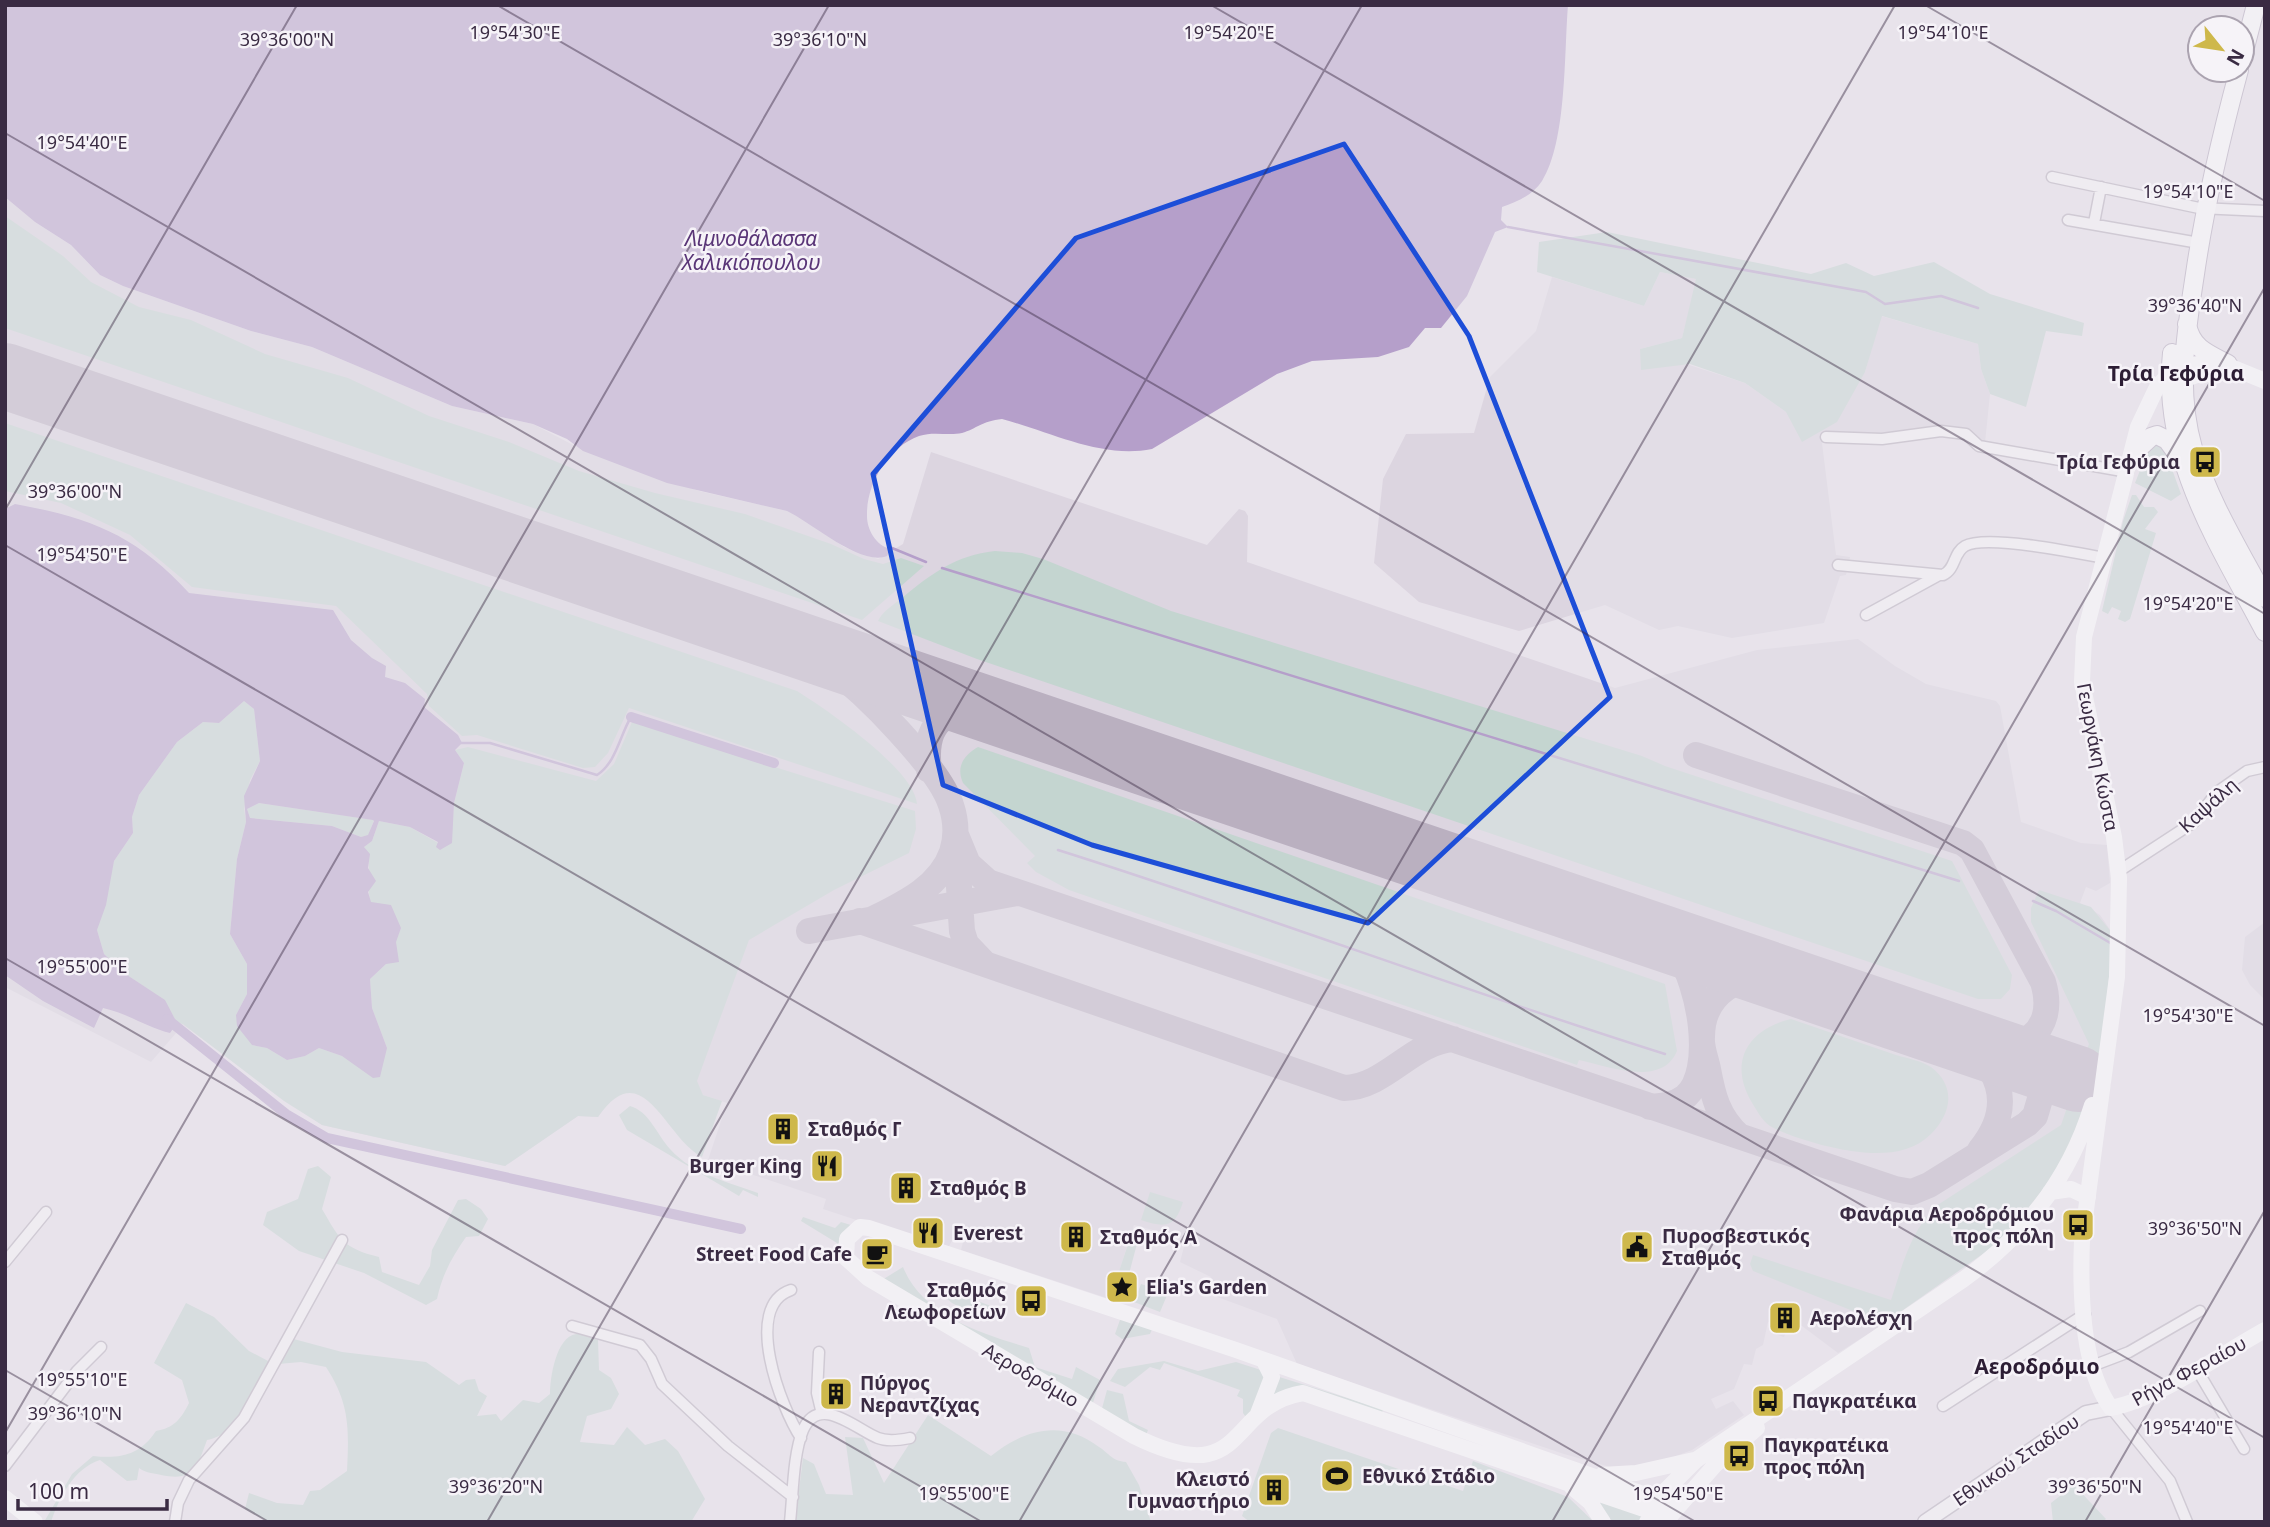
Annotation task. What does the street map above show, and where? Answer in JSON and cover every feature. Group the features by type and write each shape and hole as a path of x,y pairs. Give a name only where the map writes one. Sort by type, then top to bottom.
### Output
{"main road":[{"path":"2236,84 2199,244 2186,321 2181,378 2172,420 2182,461 2206,521 2265,632"},
{"path":"2199,244 2182,294 2181,378 2192,445 2203,474 2265,597"},
{"path":"2186,321 2189,336 2199,349 2265,381"},
{"path":"2181,378 2216,361 2228,364"},
{"path":"2181,378 2216,371 2247,374"},
{"name":"Γεωργάκη Κώστα","path":"2111,1409 2092,1366 2081,1254 2117,967 2119,870 2082,682 2084,637 2132,462 2156,405 2181,378"},
{"path":"2132,462 2151,437 2157,435 2172,445 2182,461"},
{"name":"Γεωργάκη Κώστα","path":"2056,1184 2081,1139 2107,1056"},
{"name":"Γεωργάκη Κώστα","path":"1653,1511 1696,1460 1987,1263 2016,1236 2056,1184 2094,1147"},
{"path":"2056,1184 2088,1193"},
{"name":"Αεροδρόμιο","path":"1653,1511 1562,1480 1424,1424 1264,1361 869,1228 856,1230 845,1246 850,1263 867,1278 1154,1446 1186,1455 1214,1453 1226,1448 1279,1401 1303,1393 1424,1424 1589,1474 1653,1511"},
{"name":"Ρήγα Φεραίου","path":"2111,1409 2143,1398 2265,1330"},
{"path":"1255,1420 1272,1377 1264,1361"},
{"name":"Γεωργάκη Κώστα","path":"1671,1515 1715,1465 1797,1391"},
{"path":"1589,1474 1636,1473 1696,1460"},
{"path":"1562,1480 1590,1503 1603,1522"},
{"path":"5,1498 35,1522"},
{"path":"1653,1511 1671,1515"}],"street":[{"path":"2052,177 2206,209 2265,211"},
{"path":"2094,223 2101,187"},
{"path":"2068,220 2199,244"},
{"path":"1825,437 1882,439 1931,432 1963,433 1979,446 2132,462"},
{"path":"1866,615 1951,570 1961,549 1970,544 2015,544 2104,558"},
{"path":"1839,565 1940,575"},
{"name":"Καψάλη","path":"2119,870 2194,822 2217,792 2247,771 2265,767"},
{"path":"5,1262 46,1212"},
{"path":"175,1522 178,1503 185,1487 244,1419 342,1240"},
{"path":"791,1290 777,1298 767,1315 767,1326 773,1370 801,1438"},
{"path":"2092,1366 2129,1352 2200,1311"},
{"path":"1943,1406 2085,1314"},
{"path":"572,1326 640,1345 651,1359 662,1384 729,1446 793,1497"},
{"path":"5,1466 77,1371 101,1347"},
{"path":"820,1352 817,1393 822,1414"},
{"path":"2196,1368 2244,1449"},
{"path":"2111,1409 2171,1481 2187,1522"},
{"name":"Εθνικού Σταδίου","path":"1935,1519 2086,1413 2111,1409"},
{"path":"790,1522 801,1438 807,1422 822,1414 833,1415 877,1438 910,1438"}],"highlighted area":[{"path":"1344,144 1469,336 1610,697 1368,923 1092,845 943,785 873,474 1076,238"}],"shaded area":[{"path":"5,197 35,222 71,245 100,275 123,286 251,331 312,347 452,406 533,424 575,446 699,491 787,511 804,519 844,547 878,559 903,544 931,452 1207,545 1239,509 1245,511 1248,516 1247,562 1615,688 1757,650 1858,639 1926,684 1996,701 2000,706 2021,822 2081,843 2107,845 2110,883 2096,891 2086,887 2080,903 2100,915 2113,934 2083,1119 1879,1327 1838,1353 1802,1326 1798,1325 1796,1332 1787,1329 1784,1337 1772,1333 1775,1324 1768,1322 1763,1345 1756,1349 1752,1365 1744,1364 1734,1389 1711,1399 1716,1409 1733,1401 1744,1415 1692,1450 1660,1462 1627,1468 1610,1467 1564,1454 1297,1364 1277,1319 1204,1292 1211,1277 1180,1262 1186,1239 1134,1225 1110,1299 961,1250 964,1238 955,1235 947,1250 823,1209 826,1199 708,1160 727,1103 703,1095 697,1086 625,1078 598,1117 578,1116 505,1166 322,1125 183,1025 151,1062 5,987"},
{"path":"5,216 63,256 91,282 139,307 191,320 265,354 348,378 429,416 509,442 579,471 655,493 745,514 831,544 864,559 883,564 901,558 924,566 862,620 5,328"},
{"path":"1607,232 1811,274 1846,263 1874,276 1934,262 1990,294 2084,323 2082,336 2046,331 2026,407 1990,394 1981,369 1978,344 1882,316 1865,372 1837,422 1802,442 1786,412 1745,383 1690,364 1641,370 1640,349 1682,338 1696,279 1660,272 1644,306 1537,272 1539,242"},
{"path":"1660,272 1697,279 1682,338 1640,349 1745,383 1786,412 1865,372 1881,316 1978,344 1981,369 1990,394 1985,443 1978,442 1971,434 1835,435 1822,443 1836,555 1850,557 1846,575 1840,576 1824,623 1732,638 1678,626 1659,630 1605,605 1519,631 1419,602 1374,563 1383,479 1406,434 1474,433 1490,377 1536,331 1552,277 1644,306"},
{"path":"5,423 797,691 828,711 886,758 912,790 917,804 629,708 608,753 595,767 583,768 477,735 462,736 429,706 427,694 336,606 192,587 130,535 61,503 5,491"},
{"path":"2157,442 2165,450 2181,494 2171,501 2135,483 2149,448"},
{"path":"2132,495 2136,495 2144,507 2154,507 2158,512 2145,529 2156,533 2130,619 2125,622 2118,619 2121,611 2112,607 2108,614 2102,611 2123,521"},
{"path":"995,551 1022,553 1043,559 1171,611 1642,756 1952,861 2012,975 2010,989 2001,999 1978,999 977,659 878,621 923,581 945,567 968,557"},
{"path":"244,701 254,709 260,761 250,780 244,809 246,822 237,859 230,934 247,964 247,994 236,1015 252,1045 267,1048 287,1060 305,1056 319,1048 342,1056 365,1070 387,1048 372,1008 370,979 386,964 401,928 382,905 371,903 368,859 364,847 372,841 379,821 410,827 438,843 451,843 454,803 464,763 455,750 468,747 596,781 614,764 632,722 915,811 916,829 909,853 834,890 749,940 697,1081 703,1095 722,1101 702,1157 688,1147 653,1105 641,1096 628,1093 614,1099 598,1117 578,1116 505,1166 322,1125 284,1101 183,1024 177,1023 164,1000 124,973 104,954 97,930 114,861 133,833 132,817 139,795 177,742 203,722 219,723"},
{"path":"978,747 1665,984 1677,1051 1670,1062 1647,1072 1618,1070 1579,1060 1577,1065 1069,890 1036,872 1027,863 1035,856 963,783 960,772 962,762"},
{"path":"259,803 374,820 368,836 361,837 332,826 250,818 247,809"},
{"path":"2039,890 2091,907 2113,934 2103,1042 2083,1119 2065,1161 2004,1239 1879,1327 1868,1317 1753,1271 1750,1264 1753,1255 1891,1300 1913,1239 1936,1206 2061,1125 2089,1044 2031,922 2031,908"},
{"path":"2265,922 2265,1000 2250,985 2242,970 2245,937"},
{"path":"1791,1019 1931,1067 1945,1083 1948,1092 1947,1109 1938,1126 1914,1146 1894,1152 1872,1153 1821,1145 1770,1126 1757,1111 1744,1086 1742,1060 1754,1039 1764,1030"},
{"path":"630,1106 642,1113 679,1158 711,1176 758,1193 758,1197 743,1190 739,1196 627,1130 619,1115"},
{"path":"318,1166 331,1177 322,1209 338,1235 357,1250 379,1257 382,1272 419,1285 430,1266 432,1250 458,1200 466,1199 481,1209 488,1219 479,1236 466,1237 456,1252 437,1299 426,1305 364,1273 299,1251 263,1225 267,1212 298,1199 308,1169"},
{"path":"1150,1192 1183,1202 1173,1221 1163,1225 1141,1220"},
{"path":"803,1217 835,1228 841,1222 854,1226 840,1255 837,1254 837,1243 801,1221"},
{"path":"1133,1229 1146,1235 1138,1240 1129,1274 1119,1271"},
{"path":"903,1267 912,1284 940,1311 975,1329 1029,1348 1035,1367 1072,1379 1076,1367 1100,1380 1092,1406 882,1280"},
{"path":"1141,1284 1168,1293 1160,1312 1134,1302"},
{"path":"933,1287 940,1287 999,1309 981,1318 952,1303"},
{"path":"186,1303 214,1317 249,1351 270,1362 290,1338 342,1352 426,1362 459,1385 466,1380 475,1379 479,1391 487,1396 477,1416 496,1414 501,1421 523,1400 539,1403 550,1394 551,1378 559,1350 569,1337 581,1334 598,1340 599,1370 611,1378 619,1394 611,1409 587,1416 580,1442 614,1445 627,1427 645,1445 665,1439 678,1451 705,1499 691,1522 268,1522 245,1509 249,1493 277,1503 303,1505 310,1491 320,1490 347,1471 348,1429 340,1393 326,1367 301,1362 278,1364 239,1420 229,1430 207,1440 197,1465 187,1474 172,1477 139,1468 137,1480 127,1481 100,1460 75,1477 58,1503 51,1522 44,1522 72,1474 93,1456 129,1454 143,1445 156,1431 172,1425 183,1414 189,1403 182,1380 154,1363"},
{"path":"1121,1317 1153,1327 1150,1334 1122,1339 1115,1334"},
{"path":"1164,1361 1198,1371 1236,1362 1264,1371 1266,1382 1254,1417 1224,1445 1201,1454 1183,1451 1144,1437 1101,1412 1107,1390 1123,1394 1129,1421 1148,1430 1146,1435 1191,1450 1210,1448 1248,1420 1243,1413 1243,1399 1237,1396 1240,1390 1164,1363 1160,1370 1150,1367 1125,1387 1110,1381 1118,1369"},
{"path":"1276,1376 1383,1409 1382,1413 1305,1391 1266,1406"},
{"path":"928,1415 991,1456 1017,1439 1044,1431 1058,1430 1085,1438 1114,1459 1126,1462 1139,1485 1151,1522 795,1522 803,1458 814,1464 826,1494 853,1495 845,1437 863,1438 884,1483"},
{"name":"Εθνικό Στάδιο","path":"1278,1428 1463,1491 1473,1461 1568,1497 1594,1522 1250,1522 1242,1516 1271,1433"},
{"path":"2074,1485 2106,1519 2102,1522 2053,1522 2051,1503"},
{"path":"1593,1495 1644,1514 1640,1522 1610,1522"}],"water":[{"name":"Λιμνοθάλασσα Χαλικιόπουλου","path":"5,5 1568,5 1560,120 1550,164 1534,190 1502,207 1501,220 1508,227 1495,232 1467,296 1441,328 1425,328 1409,347 1378,357 1312,361 1277,374 1152,449 1133,451 1095,447 1002,419 989,421 962,433 919,436 908,441 889,458 881,468 870,492 867,516 869,526 873,536 890,549 887,556 876,558 836,542 787,511 667,483 583,451 567,439 533,424 452,406 312,347 251,331 123,286 100,275 71,245 35,222 5,197"},
{"path":"15,504 42,509 111,532 150,557 189,593 333,610 351,640 386,666 385,677 405,683 425,699 424,707 458,735 462,743 455,750 464,763 454,803 452,843 440,850 436,847 438,842 410,827 379,821 372,841 364,847 370,854 368,868 376,881 368,892 371,902 391,905 401,928 396,942 399,962 386,964 370,979 372,1008 387,1048 380,1077 373,1078 342,1056 319,1048 305,1056 287,1060 267,1048 252,1045 237,1026 236,1015 247,994 247,964 230,934 237,859 246,822 244,796 260,761 254,709 244,701 219,723 203,722 177,742 139,795 132,817 133,833 114,861 106,905 97,930 104,954 124,973 165,1000 177,1023 170,1033 103,1008 94,1028 43,1001 5,975 5,509","holes":["259,803 373,820 368,835 361,837 332,826 250,818 247,809"]}],"waterway":[{"path":"1508,227 1866,292 1885,304 1941,296 1978,308"},
{"path":"887,549 892,548 926,562"},
{"path":"942,568 1959,881"},
{"path":"461,743 490,743 597,775 609,763 631,717"},
{"path":"631,717 774,763"},
{"path":"1058,850 1665,1054"},
{"path":"2033,901 2056,911 2112,944"},
{"path":"167,1019 286,1114 327,1138 741,1229"}],"taxiway":[{"path":"750,629 812,657 846,679 917,752 944,790 951,805 955,823 954,846 939,875 919,893 873,919"},
{"path":"929,770 928,750 931,735 938,723 947,716 974,711 1007,716"},
{"path":"1696,755 1963,843 1972,850 2043,982 2046,1000 2040,1027 2032,1036 2007,1047 1975,1045"},
{"path":"956,835 968,864 988,882 1895,1189 1912,1192 1929,1185 2027,1124 2035,1116 2040,1099"},
{"path":"956,843 962,931 966,944 985,964"},
{"path":"809,931 1017,893"},
{"path":"860,921 1344,1088 1373,1080 1425,1048 1453,1039"},
{"path":"1650,1107 1664,1106 1685,1097 1694,1085 1700,1068 1702,1048 1697,1004 1685,966 1673,948 1656,937"},
{"path":"1739,1136 1721,1114 1714,1097 1702,1045 1704,1022 1716,997 1726,988 1751,978 1780,978"},
{"path":"1950,1036 1981,1058 1998,1085 1998,1117 1980,1150"}],"runway":[{"path":"5,376 2078,1079"}],"place":[{"name":"Τρία Γεφύρια","path":"2205,462"},
{"name":"Σταθμός Γ","path":"783,1129"},
{"name":"Burger King","path":"827,1166"},
{"name":"Σταθμός B","path":"906,1188"},
{"name":"Φανάρια Αεροδρόμιου προς πόλη","path":"2078,1225"},
{"name":"Everest","path":"928,1233"},
{"name":"Σταθμός Α","path":"1076,1237"},
{"name":"Πυροσβεστικός Σταθμός","path":"1637,1247"},
{"name":"Street Food Cafe","path":"877,1254"},
{"name":"Elia's Garden","path":"1122,1287"},
{"name":"Σταθμός Λεωφορείων","path":"1031,1301"},
{"name":"Αερολέσχη","path":"1785,1318"},
{"name":"Πύργος Νεραντζίχας","path":"836,1394"},
{"name":"Παγκρατέικα","path":"1768,1401"},
{"name":"Παγκρατέικα προς πόλη","path":"1739,1456"},
{"name":"Εθνικό Στάδιο","path":"1337,1476"},
{"name":"Κλειστό Γυμναστήριο","path":"1274,1490"}],"district":[{"name":"Τρία Γεφύρια","path":"2176,374"},
{"name":"Αεροδρόμιο","path":"2037,1367"}]}
